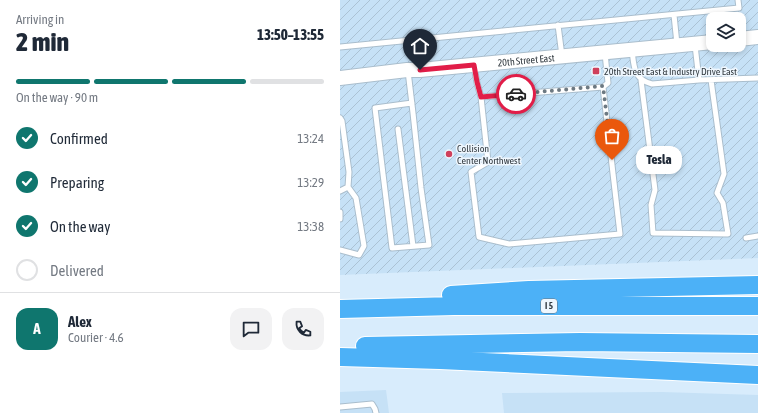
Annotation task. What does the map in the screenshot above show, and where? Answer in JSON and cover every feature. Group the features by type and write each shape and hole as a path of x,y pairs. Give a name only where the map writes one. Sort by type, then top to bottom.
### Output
{"highway":[{"path":"366,308 421,297 528,290 758,285"},
{"name":"I 5","path":"340,309 454,306 758,306"},
{"path":"340,347 580,342 758,344"},
{"path":"340,357 440,360 758,375"}],"main road":[{"path":"746,38 758,37"},
{"name":"20th Street East","path":"340,78 706,42"}],"lane":[{"path":"340,47 739,8 738,0"},
{"path":"674,15 677,45"},
{"path":"558,25 562,56"},
{"path":"412,103 375,108 392,248 429,245 412,103 417,39"},
{"path":"695,43 699,80"},
{"path":"632,50 636,73 641,80 654,190 651,205 653,233 728,234 723,203 717,193 724,174 711,80"},
{"path":"481,97 603,86 608,83 605,52"},
{"path":"474,65 481,97 488,162 471,172 479,237 509,244 545,242 620,234 603,86"},
{"path":"641,80 652,84 699,80 758,78"},
{"path":"340,118 342,121 349,172 348,187 356,198 364,246 359,254 340,250"},
{"path":"398,129 413,246"},
{"path":"340,191 348,187"},
{"path":"340,212 340,218"},
{"path":"746,238 758,236"},
{"path":"340,407 372,404 376,413"}],"shaded area":[{"path":"340,0 758,0 758,258 340,275"},
{"path":"386,390 389,413 340,413 340,392"},
{"path":"662,392 758,395 758,413 504,413 502,393"}],"way so far":[{"path":"516,94 603,86 612,160"}],"place":[{"name":"20th Street East & Industry Drive East","path":"596,71"},
{"name":"Collision Center Northwest","path":"449,154"},
{"name":"Tesla","path":"612,160"}],"route":[{"path":"420,70 474,65 481,97 516,94"}]}
